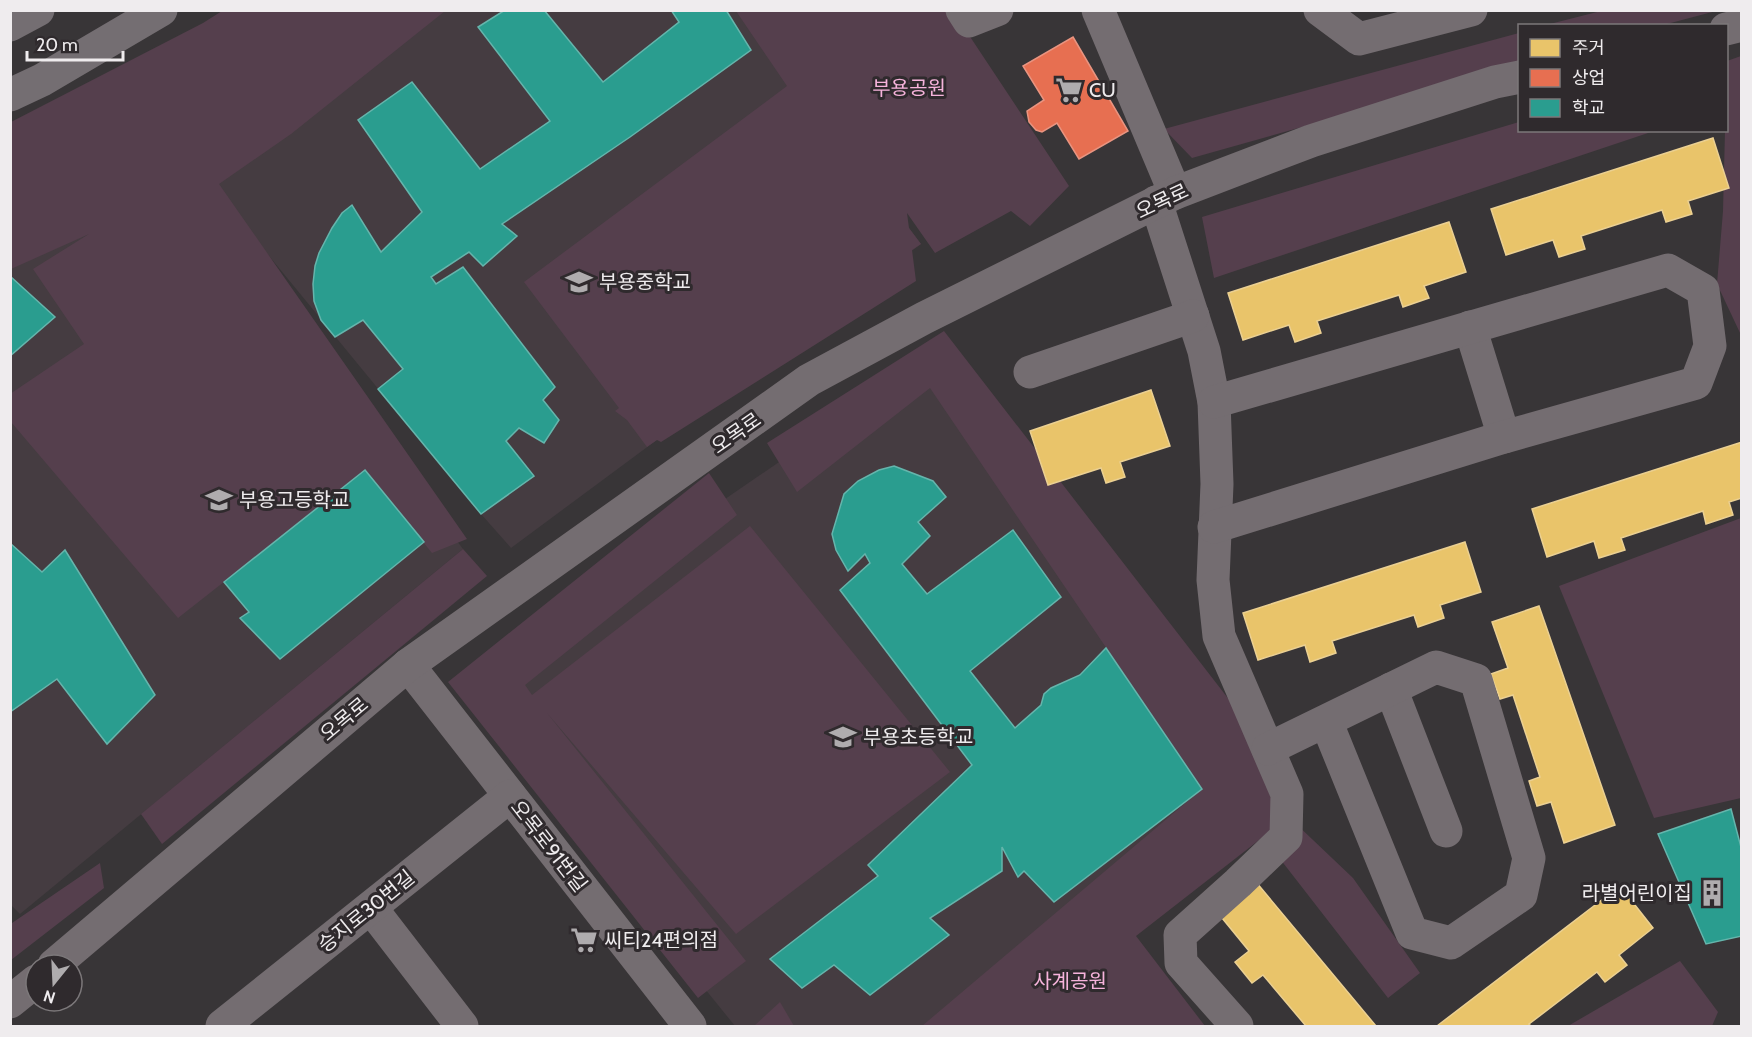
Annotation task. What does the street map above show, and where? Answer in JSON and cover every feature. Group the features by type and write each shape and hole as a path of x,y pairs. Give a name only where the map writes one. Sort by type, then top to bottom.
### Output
{"main road":[{"path":"10,26 38,10"},
{"path":"10,95 42,80 161,10"}],"street":[{"path":"962,10 969,21 997,10"},
{"path":"1098,10 1166,197 1192,316 1204,351 1214,402 1217,484 1213,580 1219,636 1287,794 1286,837 1180,935 1181,963 1237,1026"},
{"path":"1320,10 1359,39 1472,10"},
{"name":"오목로","path":"68,953 408,665 809,380 924,318 1166,197 1311,141 1495,82 1518,77"},
{"path":"1214,402 1668,270 1703,290 1710,346 1696,383 1504,436 1214,527"},
{"path":"1030,372 1192,316"},
{"path":"1470,327 1504,436"},
{"name":"오목로91번길","path":"408,665 690,1026"},
{"path":"1268,749 1436,667 1476,680 1529,858 1521,895 1451,943 1412,933 1326,721"},
{"path":"1391,689 1446,831"},
{"name":"승지로30번길","path":"225,1026 510,796"},
{"path":"370,908 462,1026"},
{"path":"10,1002 24,991"}],"shaded area":[{"name":"부용중학교","path":"437,11 753,11 797,79 921,244 511,548 196,167"},
{"name":"부용고등학교","path":"182,175 463,549 20,914 10,904 10,256"},
{"name":"부용초등학교","path":"916,368 1225,791 945,1026 735,1026 457,683"}],"green space":[{"path":"1601,10 1716,11 1667,24 1550,24"},
{"path":"222,11 445,11 291,134 219,184 467,539 432,553 365,471 178,618 11,422 10,394 84,344 33,269 89,234 11,269 11,122"},
{"name":"부용공원","path":"736,11 953,11 1069,186 1030,226 1011,211 935,253 907,213 909,228 921,244 912,250 916,281 661,442 657,440 647,447 627,420 615,411 619,408 524,282 787,86"},
{"path":"1518,33 1518,66 1192,158 1164,129"},
{"path":"1741,56 1741,335 1717,284 1723,211 1725,132 1728,132 1728,61"},
{"path":"1518,122 1518,132 1651,132 1214,278 1202,217"},
{"name":"사계공원","path":"944,331 1244,719 1272,801 1353,878 1420,973 1388,998 1263,837 1136,936 1205,1026 922,1026 1202,789 930,388 797,492 767,443"},
{"path":"709,473 737,515 525,685 532,695 750,526 950,772 736,934 547,713 746,961 698,998 448,682"},
{"path":"1741,518 1741,798 1654,818 1559,586"},
{"path":"463,549 487,576 162,844 141,814"},
{"path":"100,863 104,888 11,960 11,922"},
{"path":"1680,961 1718,1012 1712,1026 1568,1026"},
{"path":"780,1002 794,1026 754,1026"}],"building: 주거":[{"path":"1713,138 1729,188 1688,201 1692,214 1666,222 1662,210 1581,236 1585,249 1559,257 1553,240 1506,255 1491,209"},
{"path":"1449,222 1466,272 1424,286 1429,298 1403,307 1399,295 1317,321 1321,333 1295,342 1289,325 1243,340 1228,293"},
{"path":"1151,390 1170,446 1120,462 1125,477 1106,483 1101,468 1048,485 1030,431"},
{"path":"1742,442 1742,498 1729,502 1733,515 1706,524 1703,511 1621,538 1625,550 1599,558 1594,541 1547,557 1532,509"},
{"path":"1465,542 1481,592 1440,605 1444,618 1418,627 1414,615 1332,641 1336,653 1310,662 1305,645 1258,660 1243,613"},
{"path":"1539,606 1615,825 1564,843 1551,802 1537,806 1529,781 1540,777 1513,695 1500,699 1491,674 1508,668 1492,622"},
{"path":"1256,882 1376,1026 1306,1026 1263,975 1252,983 1235,962 1249,951 1218,913"},
{"path":"1620,886 1653,928 1619,955 1627,965 1605,982 1597,972 1529,1024 1531,1026 1437,1026"}],"building: 상업":[{"path":"1073,37 1128,131 1079,159 1057,123 1042,132 1036,130 1029,122 1027,111 1044,100 1023,66"}],"building: 학교":[{"path":"505,10 544,10 603,82 679,22 671,10 726,10 751,50 630,137 502,224 517,236 483,266 469,252 431,277 436,284 463,267 555,387 543,400 559,420 544,443 519,428 506,441 534,476 481,514 378,389 403,369 363,320 335,337 321,320 314,301 313,284 319,253 342,213 352,205 381,252 422,212 358,120 412,82 480,169 550,121 478,27"},
{"path":"10,276 55,317 10,356"},
{"path":"894,466 933,481 946,497 918,522 930,536 902,564 927,594 1013,530 1061,597 970,671 1015,728 1041,705 1044,694 1051,688 1080,675 1106,648 1202,789 1054,902 1024,871 1018,877 1002,847 1002,871 930,918 949,935 870,995 834,965 802,988 770,959 878,876 868,865 972,765 840,590 870,563 865,554 848,571 836,550 832,534 844,494 858,481 879,470"},
{"path":"365,470 424,542 280,659 240,618 249,612 224,582"},
{"path":"10,543 42,572 65,550 155,695 107,744 57,679 10,712"},
{"name":"라별어린이집","path":"1731,809 1742,851 1742,936 1706,944 1658,834"}],"place":[{"name":"CU","path":"1069,90"},
{"name":"부용중학교","path":"579,282"},
{"name":"부용고등학교","path":"219,500"},
{"name":"부용초등학교","path":"843,737"},
{"name":"라별어린이집","path":"1712,893"},
{"name":"씨티24편의점","path":"584,940"}]}
